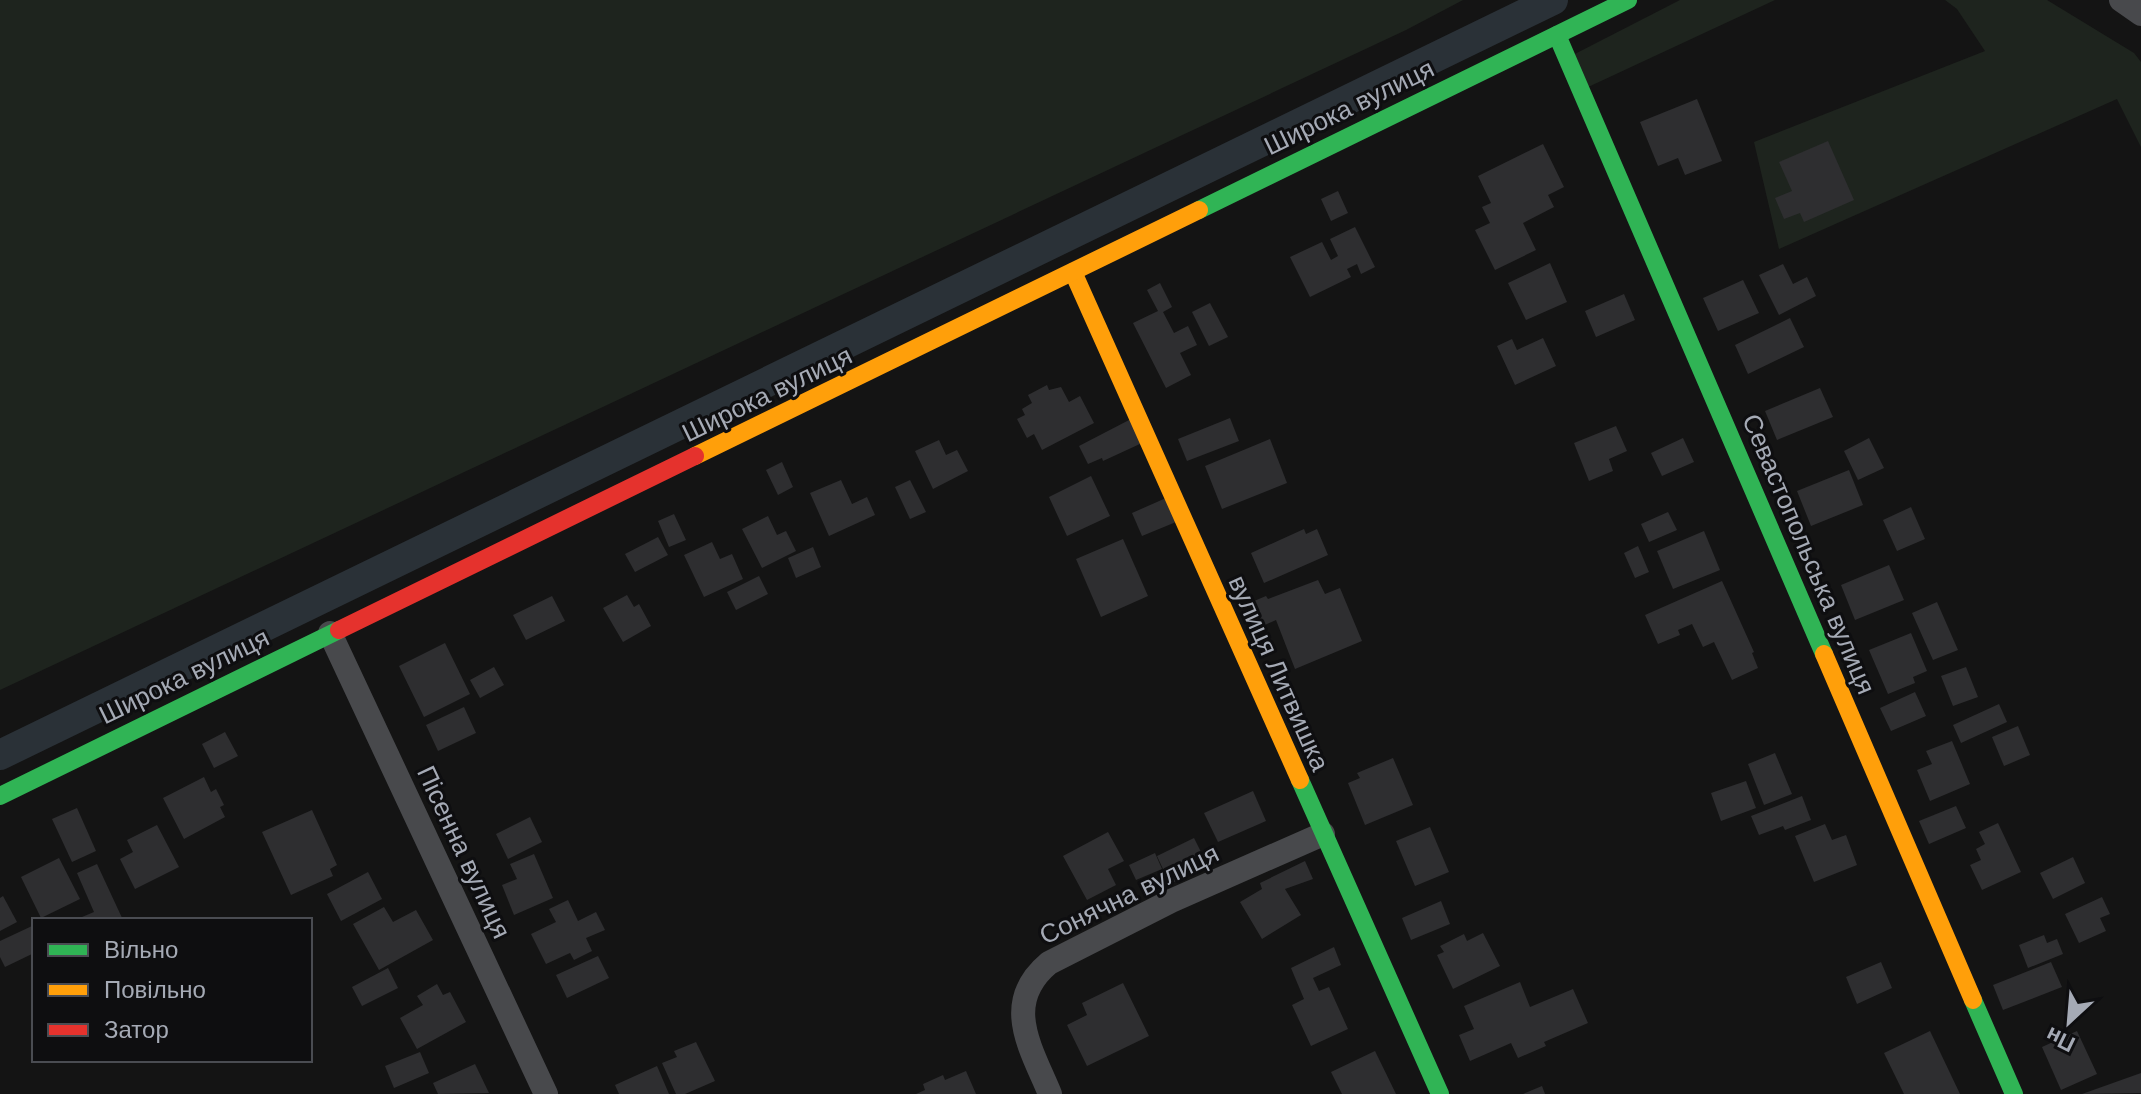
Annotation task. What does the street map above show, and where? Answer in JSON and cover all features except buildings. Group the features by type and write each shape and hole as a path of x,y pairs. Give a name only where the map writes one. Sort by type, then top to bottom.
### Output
{"street":[{"name":"Широка вулиця","path":"0,796 1628,0"},
{"path":"2121,0 2141,14"},
{"name":"Севастопольська вулиця","path":"1557,35 2014,1094"},
{"name":"вулиця Литвишка","path":"1073,272 1440,1094"},
{"name":"Пісенна вулиця","path":"330,633 546,1094"},
{"name":"Сонячна вулиця","path":"1050,1094 1022,1028 1025,996 1033,976 1049,963 1171,901 1323,834"}],"shaded area":[{"path":"0,0 1463,0 1406,30 0,690"},
{"path":"1680,0 1775,0 1586,88 1567,58"},
{"path":"1945,0 2047,0 2134,53 2141,62 2141,147 2117,99 1779,249 1754,142 1985,51 1957,9"}],"waterway":[{"path":"0,755 1553,0"}],"traffic: fast":[{"path":"1199,210 1628,0"},
{"path":"1557,35 1824,654"},
{"path":"0,796 339,630"},
{"path":"1300,780 1440,1094"},
{"path":"1973,1000 2014,1094"}],"traffic: slow":[{"path":"695,456 1199,210"},
{"path":"1073,272 1300,780"},
{"path":"1824,654 1973,1000"}],"traffic: jam":[{"path":"339,630 695,456"}]}
